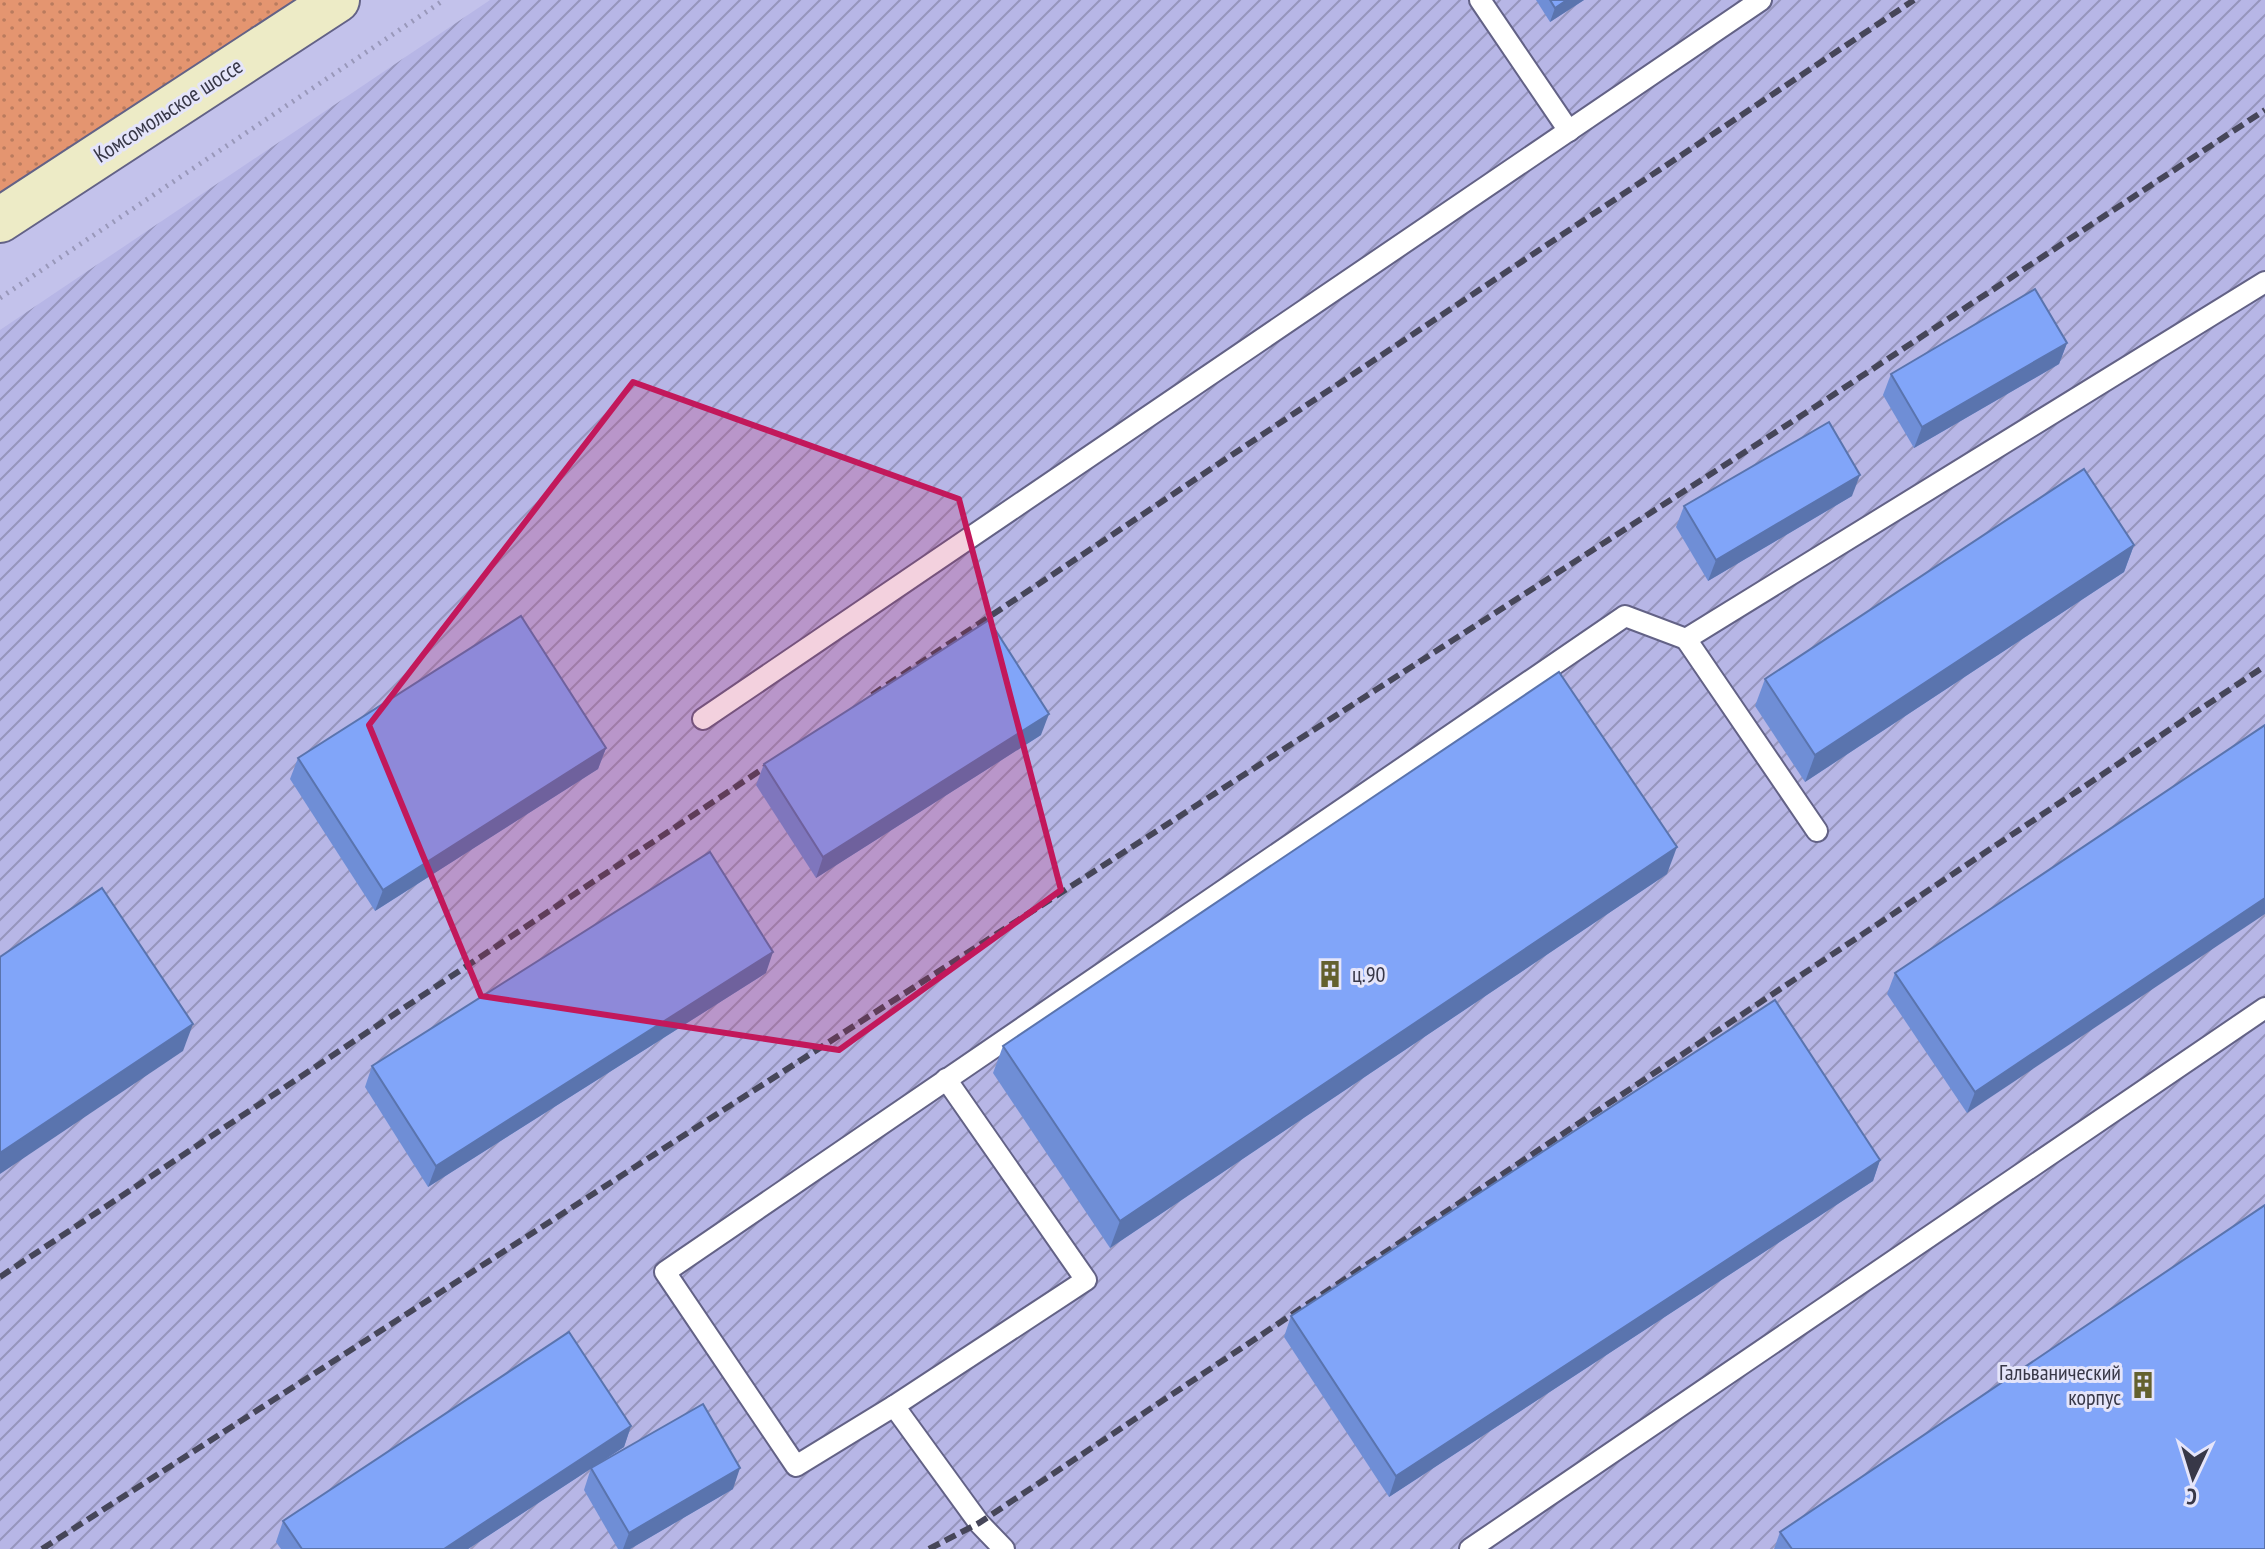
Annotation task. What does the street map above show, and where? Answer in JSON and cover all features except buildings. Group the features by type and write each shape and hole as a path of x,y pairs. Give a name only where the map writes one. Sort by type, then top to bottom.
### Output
{"main road":[{"name":"Комсомольское шоссе","path":"0,220 337,0"}],"lane":[{"path":"1480,0 1569,131"},
{"path":"703,719 1761,0"},
{"path":"1686,639 2265,282"},
{"path":"946,1079 1086,1280 894,1406 796,1466 665,1272 946,1079 1625,616 1686,639 1817,831"},
{"path":"1470,1549 2265,1008"},
{"path":"894,1406 979,1523 1004,1549"}],"path":[{"path":"0,298 444,0"}],"highlighted area":[{"path":"633,382 959,499 1061,890 839,1050 481,996 369,725"}],"shaded area":[{"path":"0,0 311,0 0,207"},
{"path":"490,0 2265,0 2265,1549 0,1549 0,330"}],"railway":[{"path":"872,695 1914,0"},
{"path":"42,1549 1821,403 2265,110"},
{"path":"929,1549 979,1523 2265,666"},
{"path":"0,1277 779,758"}],"place":[{"name":"ц.90","path":"1330,974"},
{"name":"Гальванический корпус","path":"2143,1385"}]}
